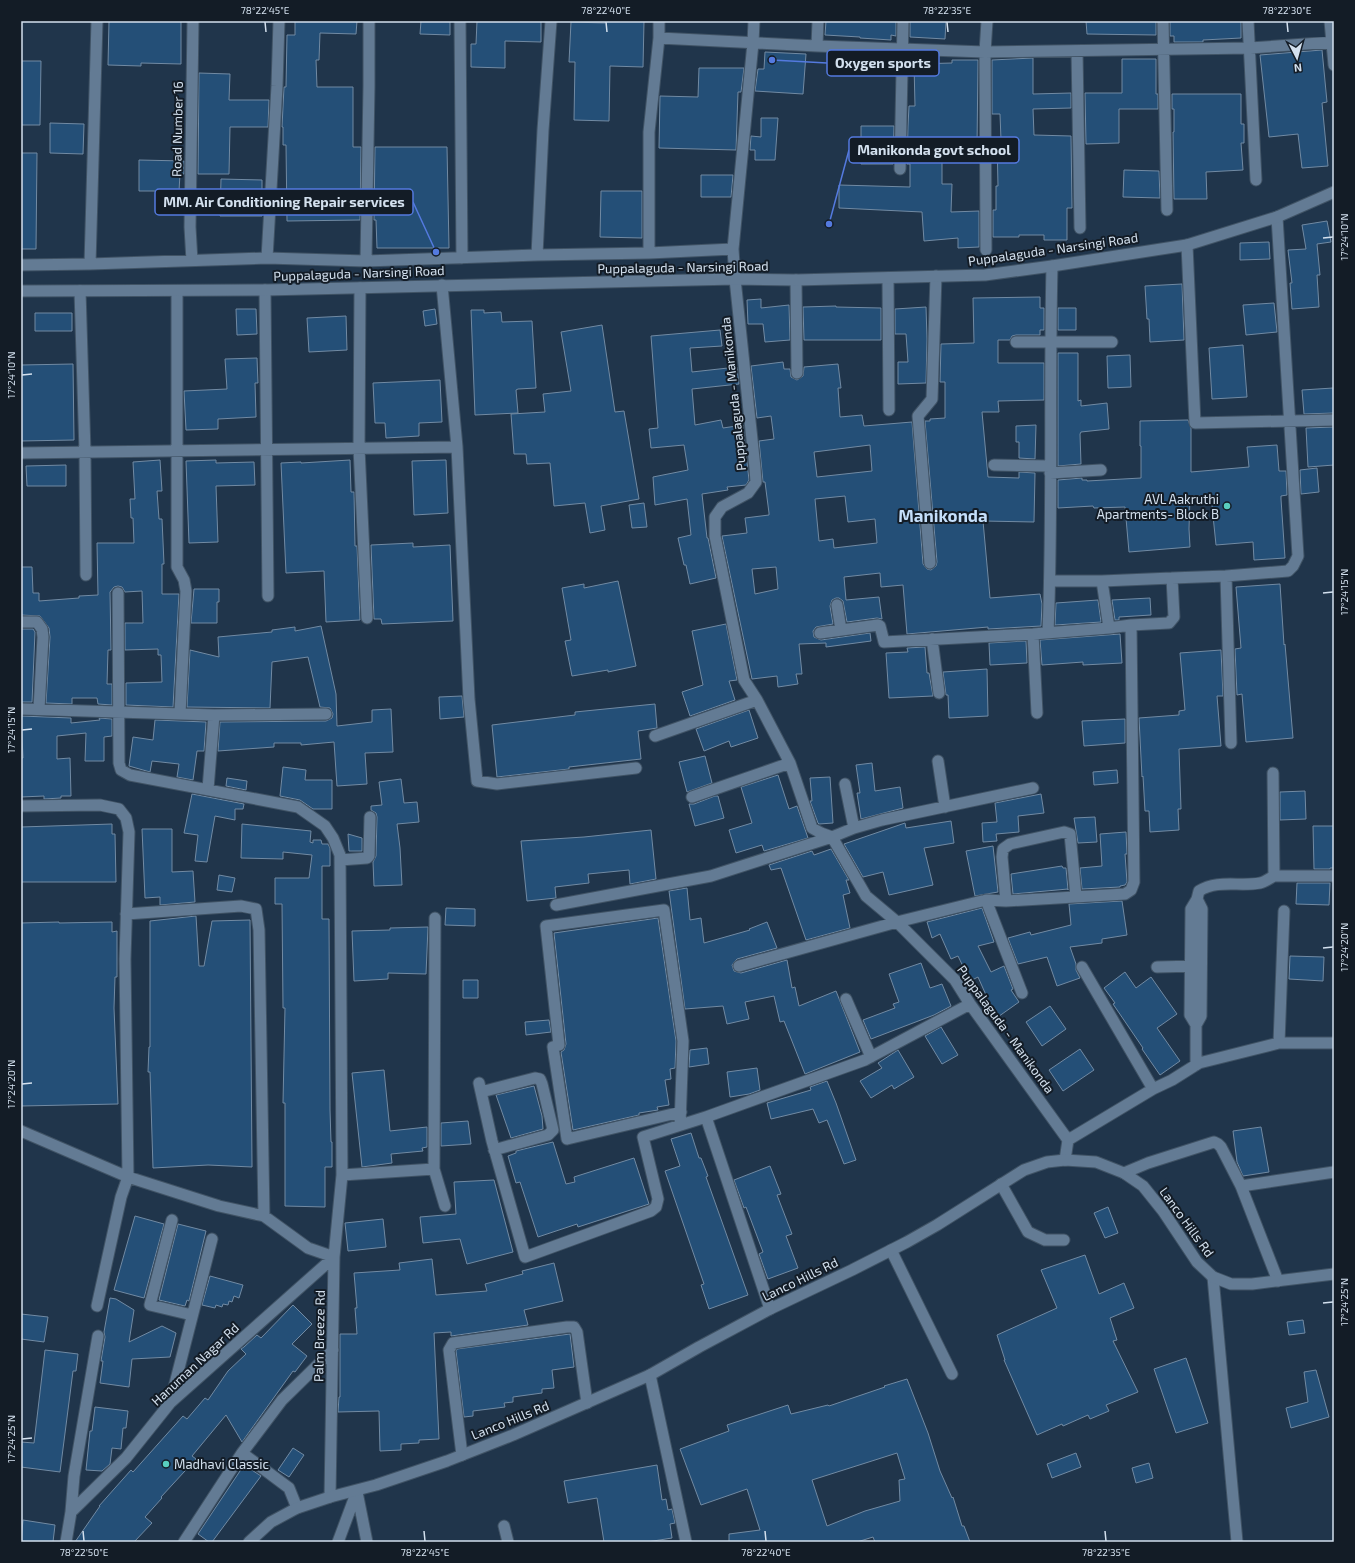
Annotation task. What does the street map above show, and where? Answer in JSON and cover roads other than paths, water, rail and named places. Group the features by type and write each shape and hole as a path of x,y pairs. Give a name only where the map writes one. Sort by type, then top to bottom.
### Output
{"street":[{"path":"90,264 97,21"},
{"name":"Road Number 16","path":"192,21 190,227 192,261"},
{"path":"267,258 277,86 279,21"},
{"path":"366,262 369,21"},
{"path":"460,21 462,258"},
{"path":"537,255 543,130 551,21"},
{"path":"649,253 649,132 659,21"},
{"name":"Puppalaguda - Manikonda","path":"754,21 733,249 756,482 748,493 722,507 715,517 715,536 744,680 757,700 790,763 812,828 832,837 866,896 897,922 955,980 970,1004 1068,1140"},
{"path":"817,46 818,21"},
{"path":"900,169 902,49 904,21"},
{"path":"986,250 985,52 987,21"},
{"path":"1163,21 1167,210"},
{"path":"1248,21 1256,180"},
{"path":"1330,21 1334,65"},
{"path":"658,38 985,52 1250,48 1333,42"},
{"path":"1077,51 1080,228"},
{"name":"Puppalaguda - Narsingi Road","path":"21,291 265,290 442,285 735,279 796,280 985,275 1187,245 1277,217 1334,192"},
{"path":"1050,580 1102,581 1226,576 1288,571 1293,566 1298,556 1277,217"},
{"path":"1187,245 1195,423 1334,420"},
{"path":"21,265 267,258 366,262 733,249"},
{"path":"1048,633 1050,580 1050,341 1052,266"},
{"path":"930,562 918,416 932,399 936,276"},
{"path":"888,278 889,410"},
{"path":"796,280 797,373"},
{"path":"442,285 457,447 469,699 477,781 497,784 636,768"},
{"path":"360,288 360,448 366,618"},
{"path":"265,290 268,596"},
{"path":"80,291 85,452 86,575"},
{"path":"177,291 177,567 184,580 186,591 180,714"},
{"path":"1016,342 1112,342"},
{"path":"21,453 457,447"},
{"path":"994,465 1050,470 1101,470"},
{"path":"1226,576 1231,744"},
{"path":"820,633 878,625 880,626 884,642 1048,633 1169,623 1174,617 1172,578"},
{"path":"1102,581 1109,628"},
{"path":"118,593 118,712"},
{"path":"837,605 841,630"},
{"path":"21,622 37,622 42,629 43,637 39,709"},
{"path":"739,966 897,922 986,900 1006,901 1125,894 1131,890 1134,882 1131,625"},
{"path":"1033,634 1038,713"},
{"path":"932,639 938,693"},
{"path":"655,736 757,700"},
{"path":"21,709 214,715 326,714"},
{"name":"Palm Breeze Rd","path":"118,712 119,763 121,770 130,775 298,807 325,826 333,838 340,855 342,1175 334,1257 330,1497"},
{"path":"208,789 214,715"},
{"path":"938,761 945,807"},
{"path":"692,797 790,763"},
{"path":"1273,773 1274,876"},
{"path":"845,784 854,828"},
{"path":"556,905 711,876 832,837 854,828 1033,788"},
{"path":"21,806 100,805 119,809 126,818 129,832 126,914 128,1177 97,1306"},
{"path":"340,860 367,858 369,856 370,817"},
{"path":"1006,901 1002,857 1003,849 1010,844 1064,832 1070,834 1076,896"},
{"path":"1196,1065 1196,1025 1201,1016 1196,966 1196,933 1202,909 1197,899 1199,891 1206,886 1217,884 1261,883 1274,876 1334,876"},
{"path":"986,900 1022,993"},
{"path":"126,914 241,906 256,910 260,930 264,1216"},
{"path":"680,1125 681,1112 683,1041 664,910 546,926 559,1046 553,1047 567,1139 681,1112"},
{"path":"1279,1043 1284,911"},
{"path":"435,918 434,1169 445,1206"},
{"path":"1157,967 1196,966"},
{"path":"1082,967 1153,1089"},
{"path":"846,999 871,1057"},
{"path":"494,1150 548,1135 553,1130 553,1123 540,1079 535,1078 480,1087 494,1150 525,1257 651,1211 656,1207 658,1199 642,1137 706,1117 871,1057 970,1004"},
{"path":"1065,1160 1068,1140 1196,1065 1279,1043 1334,1043"},
{"path":"706,1117 770,1309"},
{"path":"21,1131 128,1177 219,1206 264,1216 308,1248 334,1257"},
{"path":"1124,1173 1148,1163 1214,1142 1218,1144 1241,1186 1278,1281"},
{"name":"Lanco Hills Rd","path":"249,1542 271,1522 297,1508 330,1497 384,1483 462,1455 513,1435 650,1376 699,1347 770,1309 891,1250 937,1225 1024,1170 1047,1162 1065,1160 1096,1162 1124,1173 1143,1186 1163,1211 1196,1262 1213,1277 1231,1284 1252,1284 1334,1274"},
{"path":"342,1175 434,1169"},
{"path":"1241,1186 1334,1172"},
{"path":"1001,1184 1028,1232 1045,1240 1064,1240"},
{"path":"172,1220 150,1305 192,1315"},
{"path":"170,1403 212,1239"},
{"path":"891,1250 952,1374"},
{"name":"Hanuman Nagar Rd","path":"71,1512 126,1458 170,1403 334,1257"},
{"path":"1213,1277 1237,1542"},
{"path":"462,1455 449,1350 453,1343 567,1326 574,1327 577,1332 587,1403"},
{"path":"66,1542 71,1512 74,1476 98,1336"},
{"path":"184,1542 242,1453 282,1400 333,1350"},
{"path":"650,1376 686,1542"},
{"path":"242,1453 289,1488 297,1508"},
{"path":"338,1542 357,1491"},
{"path":"357,1491 367,1542"},
{"path":"504,1526 508,1542"}],"place":[{"name":"Oxygen sports","path":"772,60"},
{"name":"Manikonda govt school","path":"829,224"},
{"name":"MM. Air Conditioning Repair services","path":"436,252"},
{"name":"AVL Aakruthi Apartments- Block B","path":"1227,506"},
{"name":"Madhavi Classic","path":"166,1464"}],"district":[{"name":"Manikonda","path":"943,515"}]}
